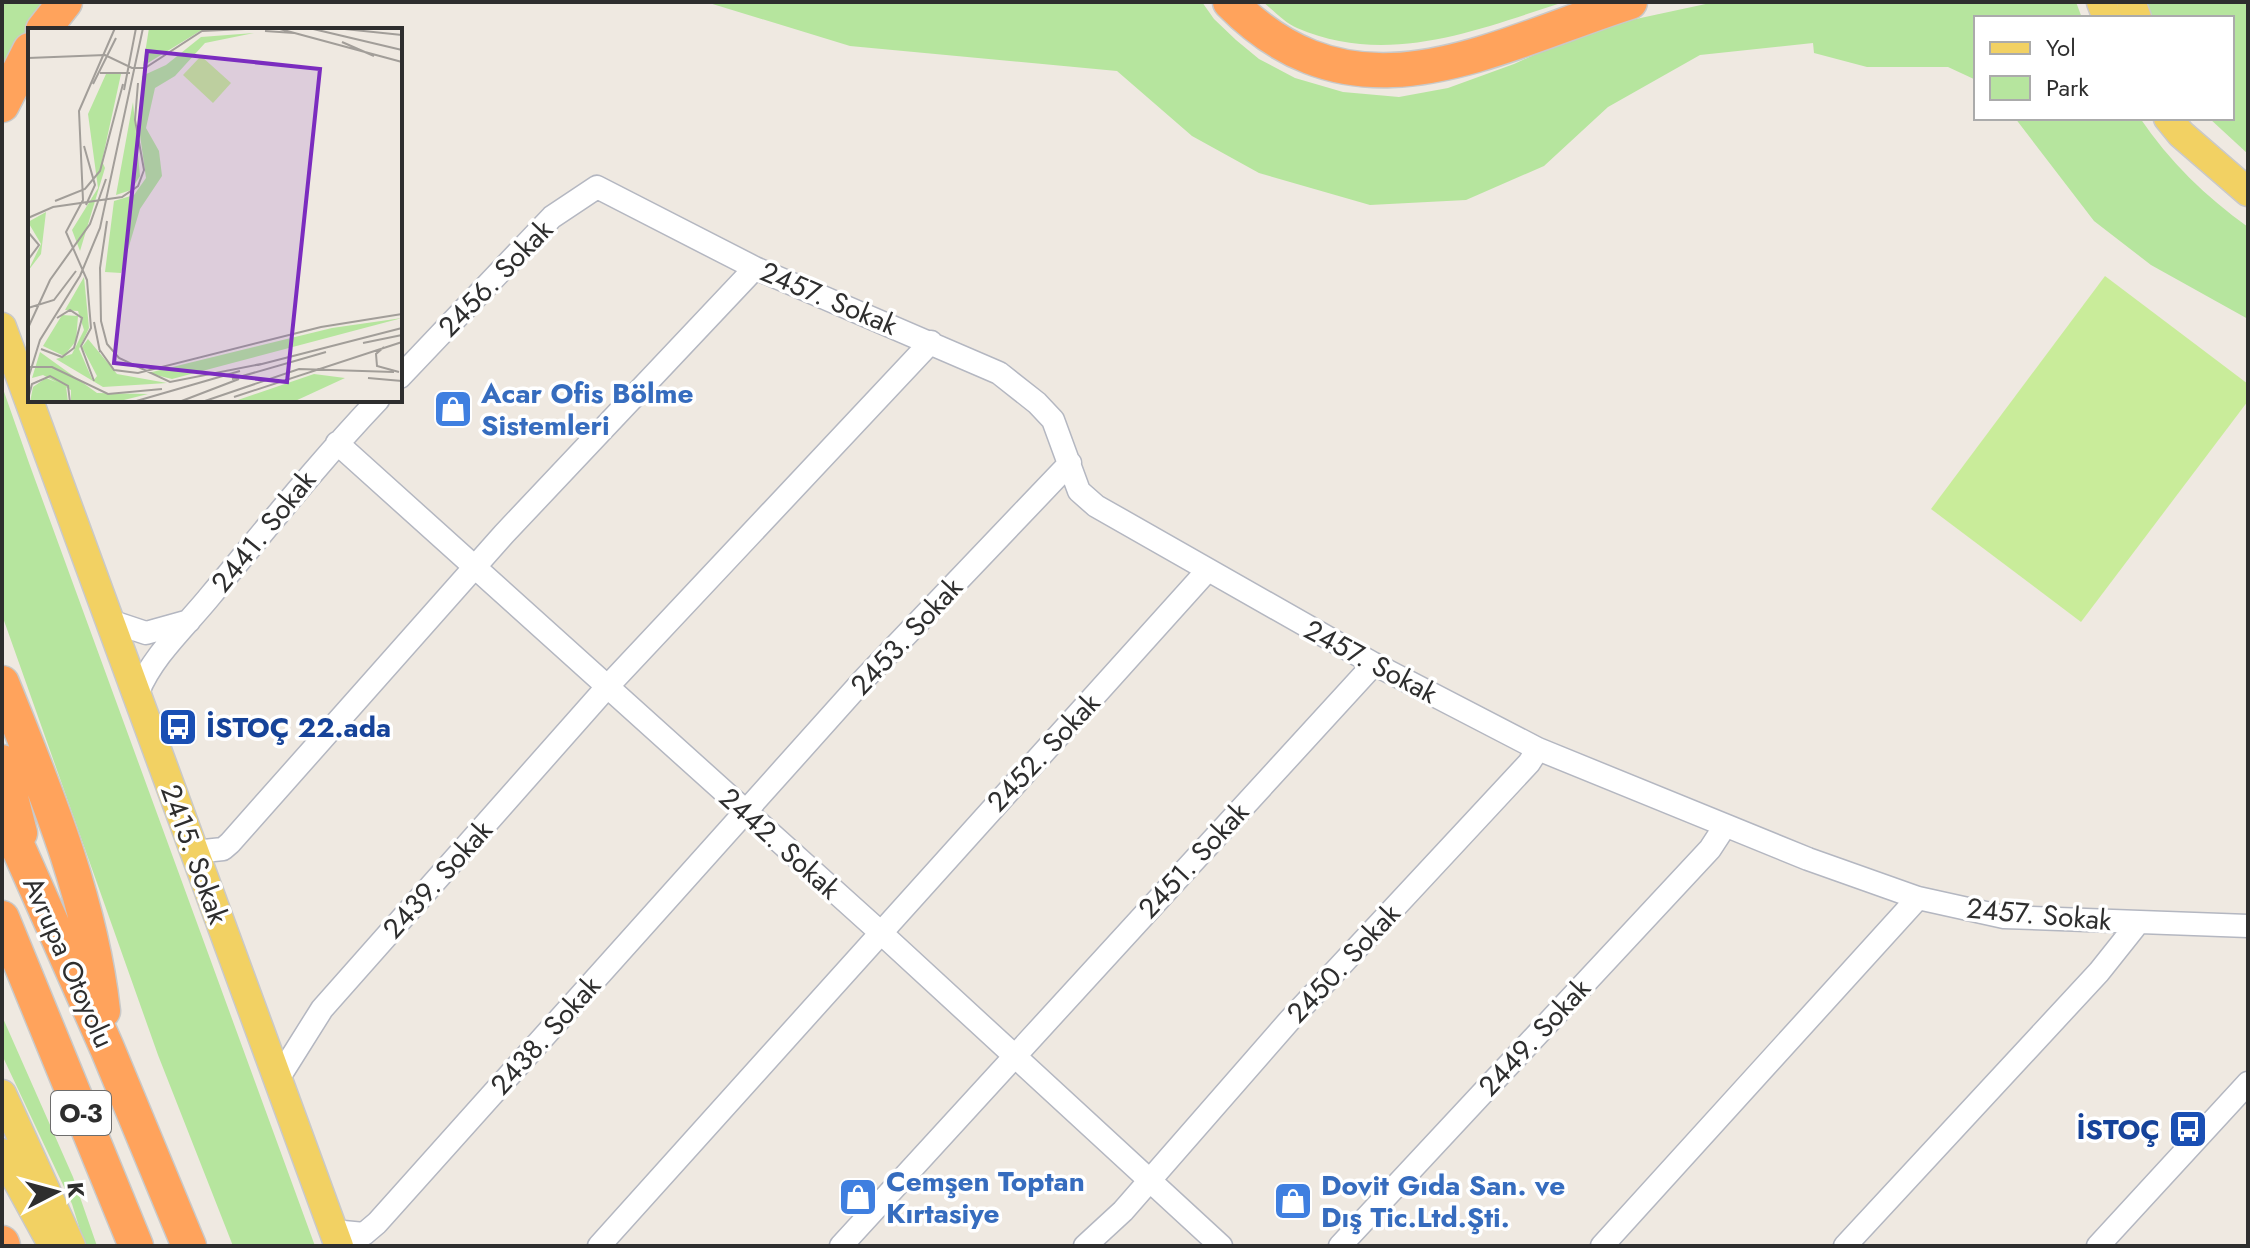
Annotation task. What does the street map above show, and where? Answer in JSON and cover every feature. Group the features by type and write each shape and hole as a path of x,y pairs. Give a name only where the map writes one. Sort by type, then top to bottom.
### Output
{"highway":[{"path":"45,28 65,2"},
{"path":"1230,2 1279,42 1304,55 1330,65 1370,72 1397,71 1464,59 1630,2"},
{"path":"2,105 28,54"},
{"path":"2,683 54,814 76,881 97,960 107,1048"},
{"path":"2,762 24,861"},
{"name":"Avrupa Otoyolu","path":"2,811 107,1048 189,1246"},
{"name":"Avrupa Otoyolu","path":"2,918 136,1246"},
{"path":"2,936 26,980"}],"main road":[{"path":"2170,120 2181,134 2248,192"},
{"path":"2194,120 2248,172"},
{"name":"2415. Sokak","path":"2,327 28,398"},
{"name":"2415. Sokak","path":"30,402 336,1239"},
{"path":"5,1101 71,1246"},
{"path":"2,1153 53,1246"}],"street":[{"name":"2457. Sokak","path":"597,187 755,268 999,373 1053,420 1079,491 1096,506 1206,572 1538,749 1725,826 1918,898 2004,917 2248,926"},
{"name":"2456. Sokak","path":"402,375 552,217 597,187"},
{"path":"194,852 223,849 230,843 475,567 755,268"},
{"name":"2439. Sokak","path":"278,1079 322,1009 607,687 931,342"},
{"path":"337,443 376,402"},
{"name":"2442. Sokak","path":"337,443 880,932 1221,1246"},
{"name":"2441. Sokak","path":"138,692 145,675 337,443"},
{"name":"2453. Sokak","path":"744,811 1070,463"},
{"name":"2452. Sokak","path":"599,1246 1206,572"},
{"path":"110,621 146,633 190,620"},
{"name":"2451. Sokak","path":"841,1246 1374,664"},
{"name":"2450. Sokak","path":"1085,1246 1123,1211 1149,1178 1538,749"},
{"name":"2438. Sokak","path":"336,1239 364,1234 377,1223 744,811"},
{"name":"2449. Sokak","path":"1340,1246 1710,849 1725,826"},
{"path":"1602,1246 1918,898"},
{"path":"1845,1246 2099,972 2138,923"},
{"path":"2098,1246 2248,1083"}],"green space":[{"path":"2,2 45,2 28,28 2,78"},
{"path":"706,2 1202,2 1214,19 1259,59 1295,78 1343,92 1399,97 1448,88 1514,64 1594,28 1715,2 2076,2 2081,16 1974,16 1974,79 1948,67 1867,67 1814,53 1813,43 1700,55 1608,107 1544,166 1466,200 1370,205 1259,173 1192,136 1117,71 850,46"},
{"path":"1263,2 1564,2 1465,33 1432,40 1365,44 1331,39 1297,28"},
{"path":"2143,2 2248,2 2248,154 2211,120 2234,120 2234,16 2147,16"},
{"path":"2017,120 2141,120 2189,177 2248,227 2248,319 2151,265 2094,221"},
{"path":"2105,276 2248,384 2248,401 2081,622 1931,509"},
{"path":"2,386 315,1246 233,1246 158,1055 2,615"},
{"path":"2,1016 73,1177 97,1246 85,1246 72,1204 2,1055"}],"place":[{"name":"Acar Ofis Bölme Sistemleri","path":"453,409"},
{"name":"İSTOÇ 22.ada","path":"178,727"},
{"name":"İSTOÇ","path":"2188,1129"},
{"name":"Cemşen Toptan Kırtasiye","path":"858,1197"},
{"name":"Dovit Gıda San. ve Dış Tic.Ltd.Şti.","path":"1293,1201"}]}
